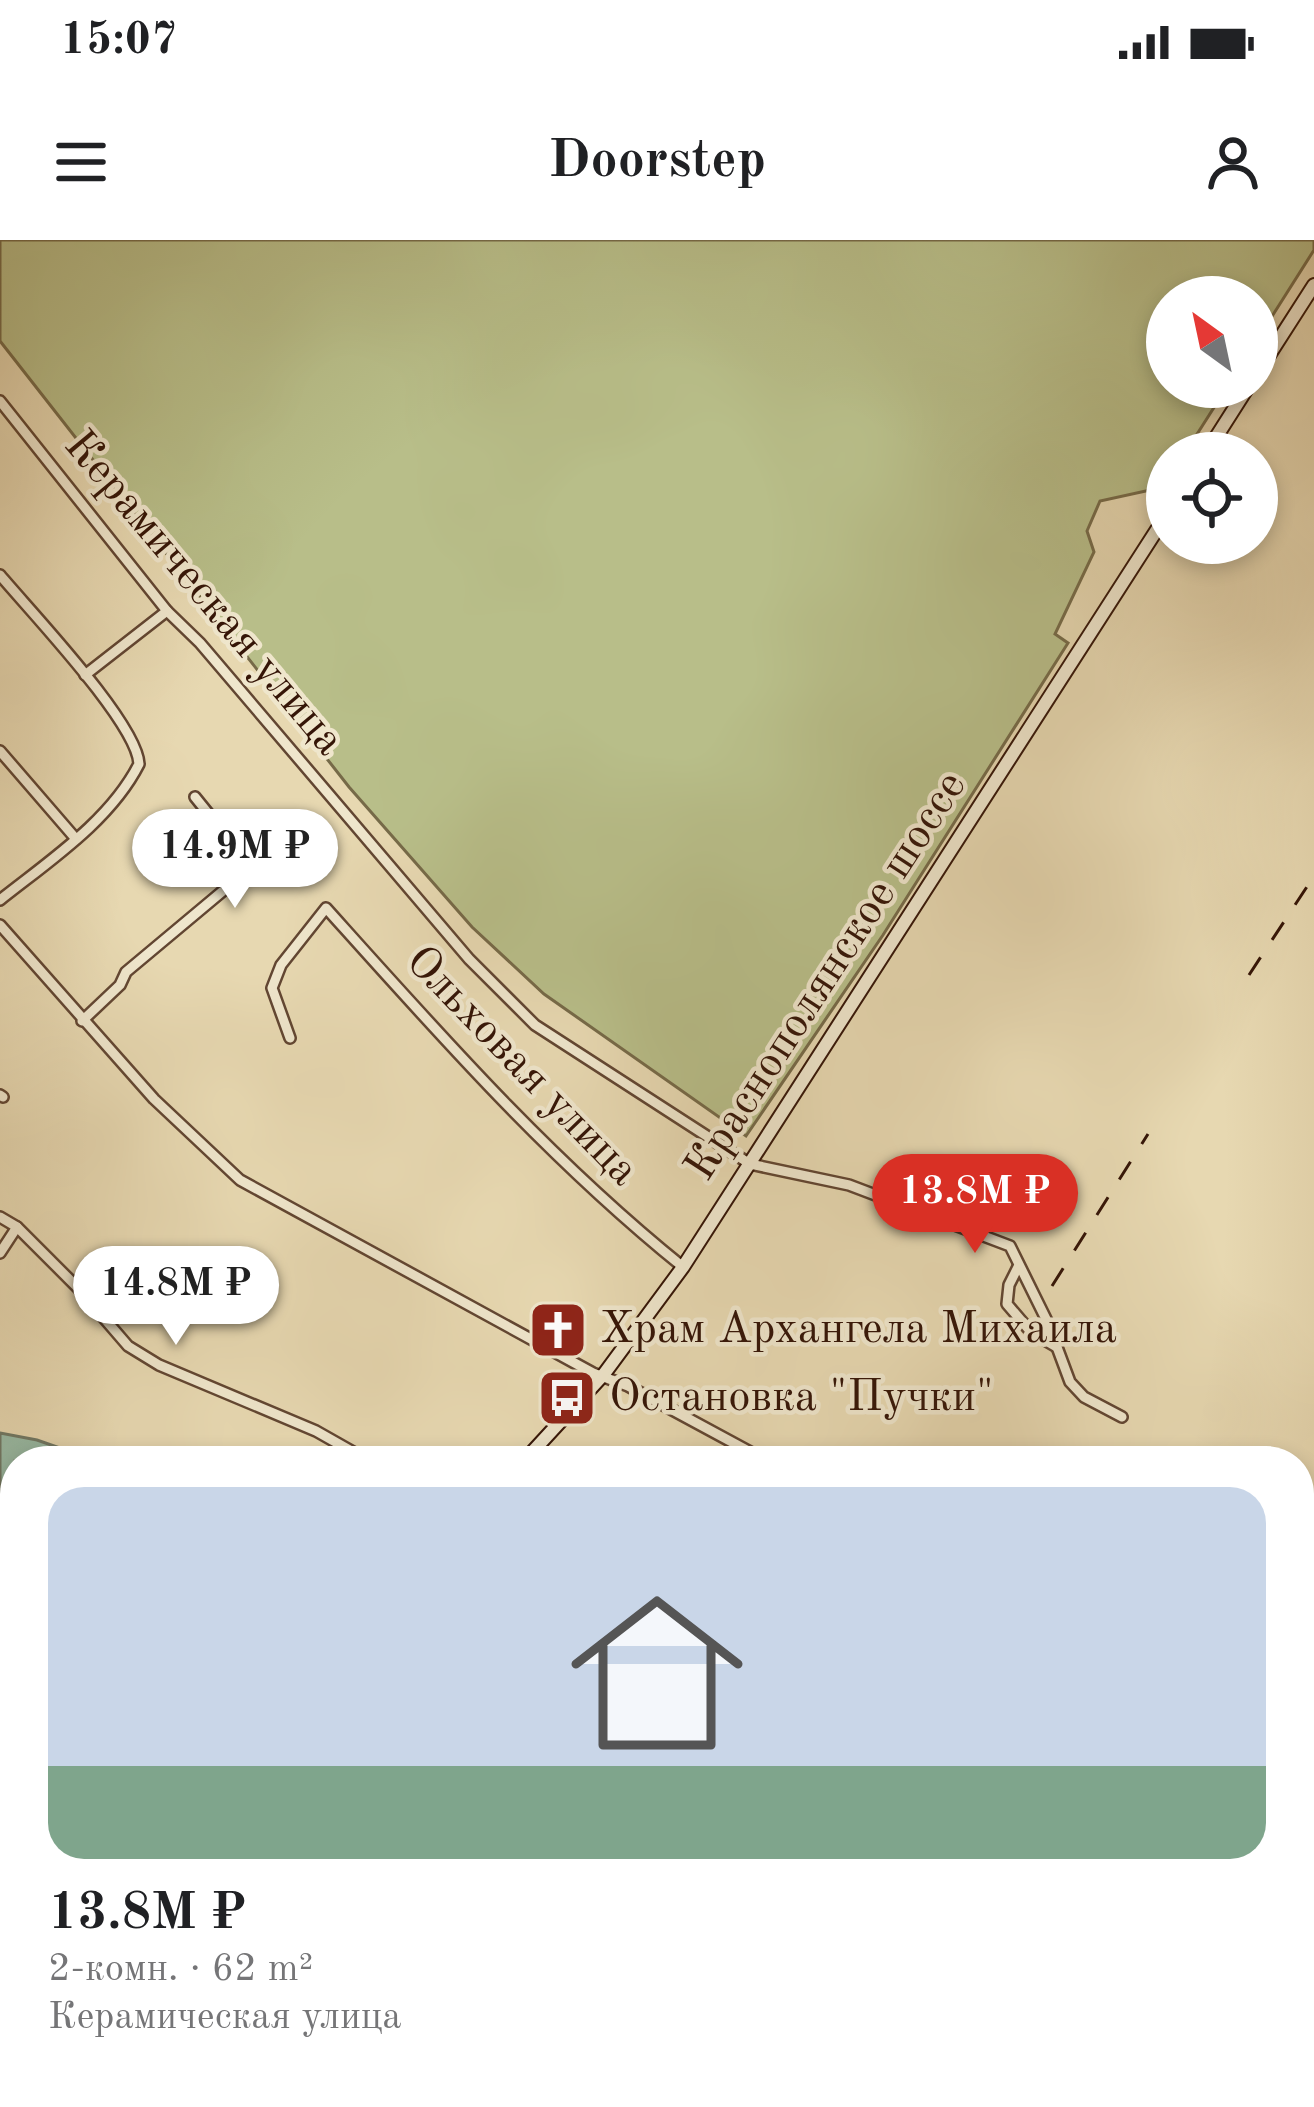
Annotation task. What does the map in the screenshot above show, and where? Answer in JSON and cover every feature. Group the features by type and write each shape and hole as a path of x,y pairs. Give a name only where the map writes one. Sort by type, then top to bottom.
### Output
{"main road":[{"path":"1278,341 1314,285"},
{"name":"Краснополянское шоссе","path":"538,1446 604,1374 683,1267 1146,547"}],"street":[{"name":"Керамическая улица","path":"0,401 167,611 200,643 469,959 535,1025 750,1164 849,1185 1004,1243 1013,1250 1048,1323 1062,1367 1079,1393 1122,1417"},
{"path":"0,575 86,675 134,746 139,764 131,780 76,839 0,900"},
{"path":"86,675 167,611"},
{"path":"0,751 76,839"},
{"path":"82,1021 120,985 126,972 230,885 242,883 262,866 231,830 220,828 195,797"},
{"name":"Ольховая улица","path":"290,1038 272,988 294,946 326,908 519,1121 602,1201 683,1267"},
{"path":"0,925 154,1099 240,1180 593,1373 604,1374 739,1446"},
{"path":"0,1217 17,1227 78,1288 128,1346 159,1365 342,1446"},
{"path":"0,1253 17,1227"},
{"path":"1018,1267 1007,1304 1030,1332 1055,1346"}],"shaded area":[{"path":"0,240 1314,240 1314,250 1278,307 1278,276 1146,276 1146,408 1214,408 1198,432 1146,432 1146,491 1100,501 1087,531 1094,552 1055,634 1068,643 883,935 746,1136 544,994 472,927 349,787 0,341"},
{"path":"0,1433 54,1446 0,1446"}],"railway":[{"path":"1249,975 1314,876"},
{"path":"1052,1286 1148,1134"}],"place":[{"name":"Храм Архангела Михаила","path":"558,1330"},
{"name":"Остановка \"Пучки\"","path":"567,1398"}]}
